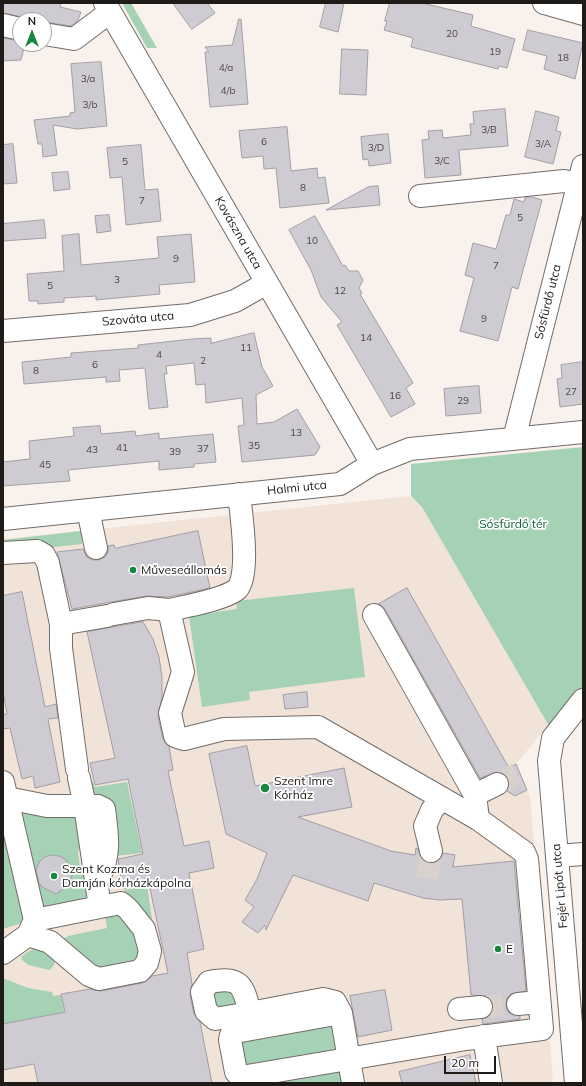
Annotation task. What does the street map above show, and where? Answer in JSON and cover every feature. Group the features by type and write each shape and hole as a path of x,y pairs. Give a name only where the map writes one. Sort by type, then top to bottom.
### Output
{"street":[{"path":"544,3 583,14"},
{"path":"52,35 74,39 108,8"},
{"name":"Kovászna utca","path":"108,8 372,464"},
{"path":"420,196 564,182 580,175"},
{"name":"Sósfürdő utca","path":"514,439 580,175"},
{"name":"Szováta utca","path":"3,331 190,315 234,301 267,283"},
{"name":"Halmi utca","path":"3,519 340,484 372,464 410,449 583,432"},
{"path":"60,624 148,608 169,610 229,595 238,589 242,579 244,565 239,494"},
{"path":"88,510 96,548"},
{"path":"3,553 37,551 44,555 48,563 60,624 61,648 78,774 85,806"},
{"path":"169,610 183,672 170,713 175,736 184,739 224,729 318,727 478,819 524,852 527,859 529,1003 542,1029 484,1036 247,1076 240,1076 236,1072 230,1040 231,1035 235,1032 341,1013"},
{"path":"374,615 475,795 478,819"},
{"name":"Fejér Lipót utca","path":"576,1083 549,761 553,738 583,700"},
{"path":"475,795 497,784"},
{"path":"5,790 47,806 98,806 104,810 108,839 106,864 97,881 100,907"},
{"path":"3,953 32,927 100,907 121,903 128,909 144,929 150,951 147,964 140,971 99,979 89,975 32,927 5,790"},
{"path":"431,851 425,826 432,810 442,798"},
{"path":"557,856 583,854"},
{"path":"250,1013 323,999 335,1002 341,1013 353,1083"},
{"path":"459,1009 481,1007"},
{"path":"484,1036 491,1083"}],"shaded area":[{"name":"Szent Imre Kórház","path":"410,496 422,507 548,725 516,764 530,796 553,1083 3,1083 3,539"}],"green space":[{"path":"122,3 131,3 157,48 147,48"},
{"name":"Sósfürdő tér","path":"583,447 583,687 550,728 422,507 411,496 411,464"},
{"path":"81,531 82,544 45,548 3,547 3,540"},
{"path":"354,588 365,677 249,692 250,700 202,707 189,616 237,609 236,601"},
{"path":"90,782 93,782 95,787 127,782 142,853 114,856"},
{"path":"3,808 26,918 22,923 3,929"},
{"path":"18,809 79,813 83,842 78,851 80,868 87,873 89,889 84,901 43,909"},
{"path":"147,885 152,918 148,920 134,900 124,890"},
{"path":"115,915 124,917 144,948 136,964 101,971 63,939 68,936 107,928 105,916"},
{"path":"34,948 40,948 56,958 54,965 50,970 28,965 21,959 22,956"},
{"path":"3,978 28,988 52,992 53,996 61,995 64,1012 3,1024"},
{"path":"230,985 239,1004 215,1010 212,989"},
{"path":"333,1026 338,1050 245,1068 239,1045 243,1040"},
{"path":"342,1071 346,1083 268,1083"}],"building":[{"path":"3,3 61,3 60,7 81,12 78,20 71,26 52,23 52,12 12,12 12,15 3,13"},
{"path":"173,3 207,3 215,13 192,29"},
{"path":"326,3 344,3 338,32 320,27"},
{"path":"390,3 422,3 473,15 471,26 515,39 507,68 499,66 498,69 411,47 413,38 384,30"},
{"path":"239,19 241,19 248,104 210,107 205,52 209,52 205,47 232,45"},
{"path":"528,30 583,43 575,79 544,69 547,56 523,50"},
{"path":"3,38 12,40 12,52 23,52 21,60 3,61"},
{"path":"342,49 368,50 366,95 340,94"},
{"path":"101,62 107,126 77,129 53,125 57,155 43,157 42,144 38,144 34,120 70,116 70,113 75,112 71,64"},
{"path":"505,109 508,146 459,150 461,175 425,178 422,140 429,139 428,131 442,130 443,138 471,135 470,124 474,124 473,112"},
{"path":"536,111 559,117 556,131 561,132 553,164 525,157"},
{"path":"287,127 291,171 317,168 318,178 325,177 329,203 280,208 276,168 264,169 263,156 242,158 239,131"},
{"path":"388,134 391,163 369,166 368,159 363,160 361,137"},
{"path":"13,144 17,183 3,184 3,145"},
{"path":"141,145 145,190 158,189 161,221 126,225 122,177 110,178 107,148"},
{"path":"68,172 70,189 54,191 52,173"},
{"path":"378,186 380,205 326,210 368,187"},
{"path":"532,197 542,200 518,289 512,287 498,341 460,331 474,278 465,275 473,243 496,249 506,215 510,215 514,199 524,202 525,198"},
{"path":"109,215 111,231 97,233 95,216"},
{"path":"315,216 343,266 345,265 349,271 358,271 363,280 359,288 362,293 360,294 413,383 406,388 415,404 391,417 337,325 342,322 321,297 311,270 289,230"},
{"path":"44,220 46,238 3,241 3,224"},
{"path":"79,234 81,265 159,258 157,237 191,234 195,282 159,285 160,294 96,300 96,296 64,298 64,302 38,304 38,301 29,301 27,274 64,271 62,236"},
{"path":"254,333 262,367 273,386 256,395 257,424 274,422 297,409 320,447 315,455 242,462 238,426 244,425 242,398 206,403 205,384 196,385 194,363 166,366 167,374 164,374 168,407 149,409 145,368 119,370 120,381 106,382 106,377 24,384 22,362 71,357 71,353 138,348 138,345 192,339 211,338 211,343"},
{"path":"583,362 583,404 560,407 557,379 562,378 561,365"},
{"path":"479,386 481,413 446,416 444,389"},
{"path":"100,426 101,434 135,431 136,436 159,433 159,439 213,434 216,462 194,464 194,467 159,470 159,461 68,470 70,481 3,486 3,462 30,459 29,441 74,436 73,428"},
{"name":"Műveseállomás","path":"198,531 210,588 168,597 146,596 72,609 57,552 83,549 87,557 92,560 98,560 105,557 108,552 108,546 114,545 115,548"},
{"path":"407,588 509,768 516,764 527,790 515,796 507,791 509,785 508,779 504,774 498,772 480,778 385,609 379,604"},
{"path":"22,592 45,707 56,704 58,718 48,719 60,782 35,788 33,776 22,779 10,728 3,729 3,715 7,714 3,691 3,596"},
{"path":"143,622 153,639 159,657 162,677 162,697 158,716 163,739 169,746 173,770 168,771 184,846 209,841 214,868 189,873 204,949 187,953 192,984 190,995 194,1014 200,1022 212,1083 38,1083 34,1064 3,1070 3,1024 65,1012 61,994 90,989 101,991 142,983 152,976 168,973 149,884 123,889 118,859 143,854 128,779 95,785 90,763 115,758 87,632"},
{"path":"307,692 308,707 285,709 283,695"},
{"path":"247,746 255,786 344,768 352,807 298,817 391,851 415,855 416,848 418,849 422,859 428,863 434,863 439,860 443,853 455,855 453,867 514,861 526,991 511,994 507,998 506,1005 508,1012 513,1015 520,1016 520,1019 483,1024 482,1019 488,1017 492,1013 493,1005 491,1000 486,996 471,995 462,899 439,900 423,898 374,883 368,901 293,875 266,930 265,925 258,933 242,922 254,907 245,900 257,879 267,853 226,834 209,754"},
{"name":"Szent Kozma és Damján kórházkápolna","path":"52,855 65,859 72,871 68,885 56,894 42,887 39,883 36,870 40,861 45,857"},
{"path":"385,990 392,1030 358,1037 350,996"},
{"path":"470,1055 476,1083 402,1083 399,1072"}],"tunnel":[{"path":"497,784 520,772"},
{"path":"427,878 431,851"},
{"path":"481,1007 518,1004"}],"place":[{"name":"Műveseállomás","path":"133,570"},
{"name":"Szent Imre Kórház","path":"265,788"},
{"name":"Szent Kozma és Damján kórházkápolna","path":"54,876"},
{"name":"E","path":"498,949"}]}
